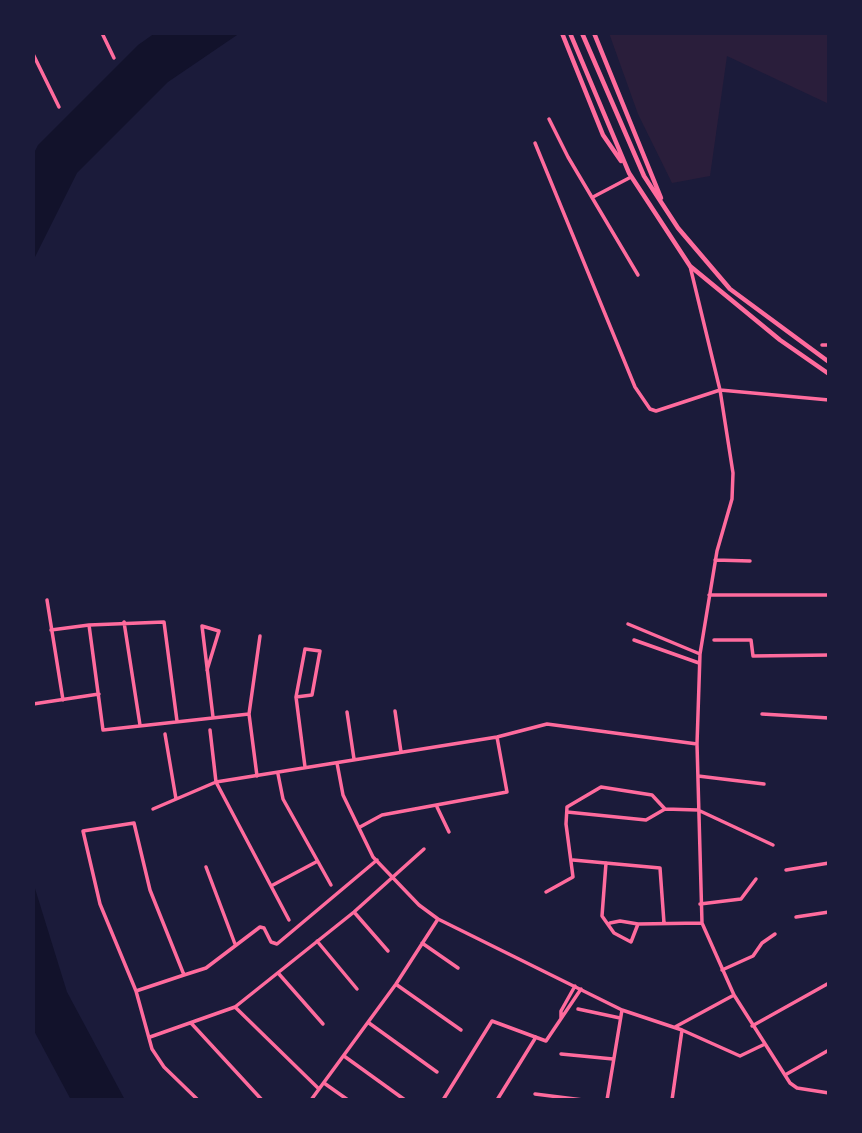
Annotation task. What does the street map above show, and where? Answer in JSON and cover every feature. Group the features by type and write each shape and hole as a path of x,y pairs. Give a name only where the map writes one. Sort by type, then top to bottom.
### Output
{"main road":[{"path":"562,33 603,135 690,265 779,340 829,374"},
{"path":"570,33 630,175"},
{"path":"582,33 644,176 678,228 730,289 829,362"},
{"path":"594,33 649,172 678,228"}],"street":[{"path":"102,33 114,58"},
{"path":"33,54 59,107"},
{"path":"549,119 568,157 638,275"},
{"path":"535,144 635,387 650,409 656,411 720,390 829,400"},
{"path":"593,197 630,175"},
{"path":"690,265 731,447 732,486 732,499 715,560 699,663 697,744 702,923 734,995 784,1076 797,1088 829,1093"},
{"path":"822,345 829,345"},
{"path":"715,560 750,561"},
{"path":"709,594 829,595"},
{"path":"47,600 63,700"},
{"path":"51,630 124,622 164,622 177,721"},
{"path":"124,622 140,725"},
{"path":"628,624 700,654"},
{"path":"89,625 103,730 249,715"},
{"path":"207,670 219,631 202,626 203,637 207,670 213,718"},
{"path":"257,776 249,715 260,636"},
{"path":"634,640 699,663"},
{"path":"714,640 751,640 753,656 829,655"},
{"path":"296,697 312,695 320,651 305,649 296,697 305,768"},
{"path":"33,705 99,694"},
{"path":"395,711 401,752"},
{"path":"346,712 354,759"},
{"path":"762,714 829,718"},
{"path":"153,809 216,782 497,737 547,724 697,744"},
{"path":"210,730 216,782 289,920"},
{"path":"165,734 176,799"},
{"path":"359,827 382,815 507,792 497,737"},
{"path":"337,762 342,795 377,860 391,877 438,919 622,1010 675,1027 740,1056 765,1044"},
{"path":"278,773 283,799 331,885"},
{"path":"698,776 765,784"},
{"path":"546,892 573,877 567,807 601,788 652,795 665,808"},
{"path":"437,807 449,832"},
{"path":"567,812 646,820 665,808 698,810 773,845"},
{"path":"184,975 150,890 134,822 83,831 100,904 136,991 156,1059 198,1100"},
{"path":"150,1037 235,1007 354,912 424,849"},
{"path":"136,991 206,968 260,927 266,929 271,942 276,944 377,860"},
{"path":"573,860 660,867 664,923"},
{"path":"271,886 316,862"},
{"path":"606,863 602,916 610,923 614,933 631,942 638,924"},
{"path":"786,870 829,863"},
{"path":"206,867 235,944"},
{"path":"700,904 741,899 756,879"},
{"path":"354,912 388,951"},
{"path":"796,917 829,912"},
{"path":"311,1100 369,1023 438,919"},
{"path":"610,923 702,923"},
{"path":"722,970 753,956 762,943 775,934"},
{"path":"317,941 357,989"},
{"path":"422,943 458,968"},
{"path":"279,974 323,1024"},
{"path":"752,1026 829,983"},
{"path":"396,984 461,1030"},
{"path":"561,1018 561,1011 575,986"},
{"path":"443,1100 492,1021 547,1041 581,989"},
{"path":"675,1027 734,995"},
{"path":"235,1007 319,1089"},
{"path":"578,1009 620,1018"},
{"path":"607,1100 622,1010"},
{"path":"191,1023 262,1100"},
{"path":"369,1023 437,1072"},
{"path":"672,1100 682,1030"},
{"path":"497,1100 536,1037"},
{"path":"784,1076 829,1050"},
{"path":"561,1054 613,1059"},
{"path":"344,1056 405,1100"},
{"path":"324,1082 348,1100"},
{"path":"535,1094 583,1100"}],"shaded area":[{"path":"155,33 240,33 168,82 77,173 33,261 33,155 38,145 138,45"},
{"path":"609,33 829,33 829,104 727,56 710,176 672,183 638,114"},
{"path":"33,882 67,992 125,1100 71,1100 33,1029"}]}
